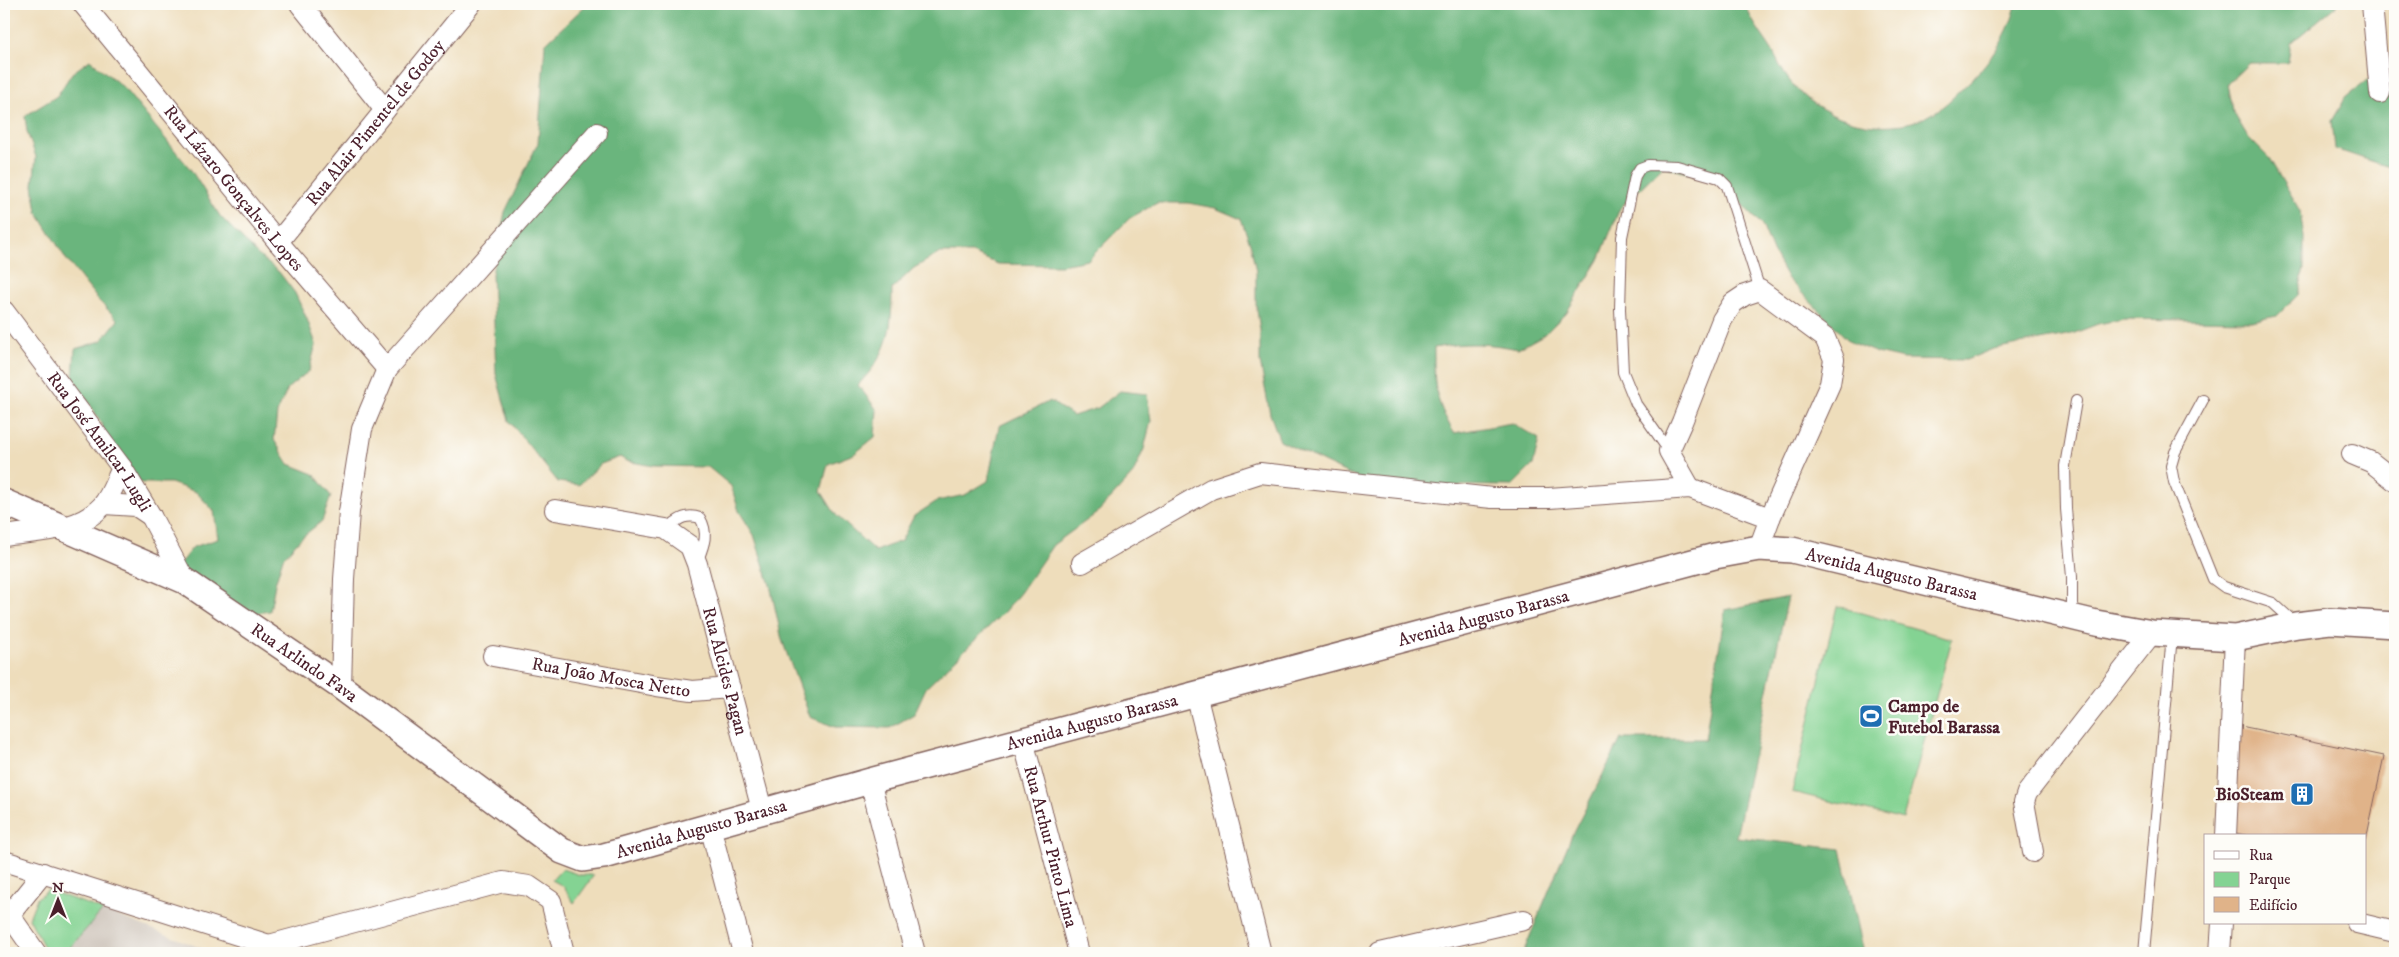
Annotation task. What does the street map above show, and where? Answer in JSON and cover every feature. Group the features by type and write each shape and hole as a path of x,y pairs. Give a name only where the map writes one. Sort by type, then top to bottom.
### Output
{"street":[{"name":"Rua Lázaro Gonçalves Lopes","path":"83,4 278,242 387,369"},
{"path":"300,4 385,110"},
{"name":"Rua Alair Pimentel de Godoy","path":"278,242 471,4"},
{"path":"2372,4 2380,93"},
{"path":"341,688 344,579 349,512 362,429 387,369 597,133"},
{"path":"1690,488 1669,451 1722,320 1733,303 1745,295 1760,290 1825,338 1834,360 1830,384 1770,518 1759,548"},
{"name":"Rua José Amilcar Lugli","path":"4,311 122,468 152,516 185,581"},
{"path":"2352,454 2371,462 2395,481"},
{"path":"4,536 62,527 93,515 104,504 122,468"},
{"path":"1082,563 1210,489 1260,473 1492,498 1549,498 1690,488 1770,518"},
{"name":"Rua Arlindo Fava","path":"4,502 185,581 341,688 562,851 583,859"},
{"path":"104,504 136,506 152,516"},
{"path":"555,510 673,533"},
{"name":"Rua Alcides Pagan","path":"673,533 690,546 697,564 762,810"},
{"name":"Avenida Augusto Barassa","path":"583,859 604,856 762,810 1715,556 1759,548 1792,550 2072,617 2162,634 2235,638 2297,625 2330,621 2395,625"},
{"path":"2033,852 2024,802 2027,793 2162,634"},
{"path":"2226,834 2235,638"},
{"name":"Rua João Mosca Netto","path":"493,656 692,691 730,688"},
{"path":"1196,694 1261,953"},
{"name":"Rua Arthur Pinto Lima","path":"1023,740 1079,953"},
{"path":"870,781 915,953"},
{"path":"710,826 743,953"},
{"path":"4,861 266,949 503,882 529,886 551,901 564,953"},
{"path":"36,953 7,911 43,873"},
{"path":"1380,953 1524,920"},
{"path":"2220,953 2222,924"},
{"path":"2361,924 2395,932"}],"lane":[{"path":"1669,451 1636,404 1623,372 1620,309 1622,237 1635,176 1640,168 1648,165 1676,166 1718,178 1727,186 1760,290"},
{"path":"2203,400 2175,452 2171,466 2174,482 2213,579 2224,587 2273,603 2297,625"},
{"path":"2072,617 2072,577 2066,509 2065,466 2076,401"},
{"path":"673,533 681,518 690,515 700,518 705,527 706,535 697,564"},
{"path":"2144,953 2162,634"}],"shaded area":[{"path":"103,910 214,953 65,953"}],"green space":[{"path":"587,4 1746,4 1753,22 1772,50 1784,73 1801,93 1815,104 1848,120 1884,125 1902,124 1927,117 1953,98 1978,73 1999,46 2010,25 2016,4 2338,4 2291,43 2288,63 2249,63 2227,84 2232,110 2248,137 2269,158 2300,211 2304,237 2304,269 2298,295 2277,316 2251,321 2124,319 2098,324 2072,334 1993,349 1966,360 1903,359 1877,353 1850,342 1788,279 1773,252 1762,225 1721,183 1663,166 1620,208 1599,260 1566,313 1545,334 1518,349 1476,344 1434,348 1436,392 1442,410 1454,433 1512,423 1539,439 1533,465 1512,486 1417,485 1359,479 1280,441 1270,414 1260,362 1256,272 1251,246 1241,219 1215,208 1188,203 1157,203 1130,218 1088,260 1061,265 998,264 972,253 940,253 914,268 892,289 891,317 887,341 876,362 858,385 877,410 875,437 854,454 828,464 821,491 836,515 875,551 901,541 914,516 937,501 965,495 988,481 999,426 1050,401 1073,416 1098,408 1120,391 1147,394 1151,421 1144,449 1133,474 1097,513 1053,545 1020,593 1003,613 926,688 914,714 890,728 835,727 810,717 782,640 770,585 754,535 739,511 731,486 708,467 653,466 626,461 620,457 601,464 579,485 558,482 509,421 496,374 492,274 505,212 538,143 545,44"},
{"path":"90,60 123,87 191,170 220,216 258,255 279,272 295,293 316,344 309,371 288,388 277,413 274,440 289,464 314,474 331,496 322,521 301,538 283,558 275,584 270,611 243,615 176,568 193,547 218,539 214,511 196,492 171,483 143,483 116,476 102,424 73,377 75,349 101,341 118,320 99,301 66,259 37,212 33,185 36,157 27,132 25,116 57,96 72,73"},
{"path":"2367,80 2395,80 2395,169 2335,149 2332,121 2346,97"},
{"path":"1788,597 1736,837 1841,849 1864,953 1523,953 1572,835 1621,739 1705,739 1725,610"},
{"name":"Campo de Futebol Barassa","path":"1837,606 1952,639 1903,819 1792,792"},
{"path":"562,869 580,875 594,875 574,903 563,886 552,880"},
{"path":"48,890 103,910 65,953 47,953 29,918 37,898"}],"building":[{"name":"BioSteam","path":"2231,724 2384,756 2366,840 2366,834 2240,834 2227,831"}],"place":[{"name":"Campo de Futebol Barassa","path":"1871,716"},
{"name":"BioSteam","path":"2302,794"}]}
